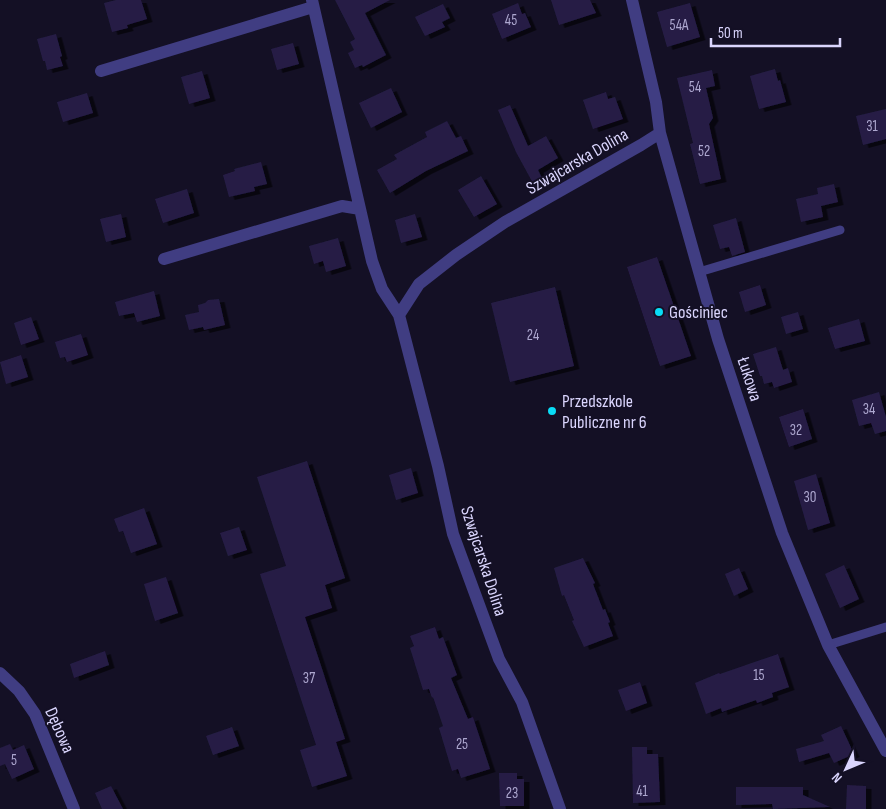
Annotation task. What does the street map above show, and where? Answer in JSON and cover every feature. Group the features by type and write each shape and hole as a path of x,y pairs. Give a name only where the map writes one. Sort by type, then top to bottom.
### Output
{"street":[{"name":"Łukowa","path":"632,0 656,102 660,132 699,272 718,339 782,533 828,645 886,751"},
{"name":"Szwajcarska Dolina","path":"101,72 312,4 372,261 382,289 399,315 454,534 499,659 522,702 560,809"},
{"name":"Szwajcarska Dolina","path":"399,315 419,284 456,255 505,222 625,155 660,132"},
{"path":"164,259 342,206 360,209"},
{"name":"Dębowa","path":"0,673 19,691 35,714 74,809"}],"lane":[{"path":"699,272 840,230"},
{"path":"828,645 886,627"}],"building":[{"path":"116,0 141,0 147,19 127,25 128,28 112,32 104,3"},
{"path":"335,0 390,0 365,13 386,55 363,67 362,65 355,68 348,53 354,50 350,42 355,39"},
{"path":"551,0 590,0 596,13 559,25"},
{"path":"518,3 522,14 525,13 531,27 502,39 492,14"},
{"path":"690,3 700,37 667,47 657,12"},
{"path":"443,4 450,18 442,22 445,27 425,36 415,17"},
{"path":"56,34 63,66 47,70 37,39"},
{"path":"293,43 299,64 277,70 271,49"},
{"path":"775,69 786,102 759,109 750,76"},
{"path":"712,70 715,86 706,88 713,118 709,124 721,179 700,184 690,144 693,143 677,78"},
{"path":"202,71 210,98 189,104 181,77"},
{"path":"391,88 402,112 371,128 359,103"},
{"path":"606,92 608,99 615,97 623,119 593,129 583,100"},
{"path":"87,93 93,113 63,122 57,102"},
{"path":"510,105 528,146 546,136 558,158 538,170 543,180 534,185 516,152 498,110"},
{"path":"886,109 886,139 863,145 856,116"},
{"path":"447,121 456,138 461,136 468,151 426,171 390,193 377,170 397,159 394,155 427,137 425,132"},
{"path":"261,162 267,184 254,187 255,191 229,197 223,175 235,171 234,169"},
{"path":"481,176 497,204 474,217 458,190"},
{"path":"834,184 838,202 821,206 823,217 801,222 796,199 818,194 817,188"},
{"path":"187,189 194,213 163,223 155,199"},
{"path":"121,214 126,237 106,242 100,219"},
{"path":"415,214 422,237 401,243 395,220"},
{"path":"736,218 745,252 732,256 729,247 720,249 713,225"},
{"path":"338,238 346,266 326,272 323,261 314,264 309,246"},
{"name":"Gościniec","path":"657,257 691,356 660,366 627,267"},
{"path":"760,285 766,305 745,312 739,292"},
{"path":"555,287 574,366 510,382 491,303"},
{"path":"154,291 160,316 137,322 134,313 119,316 115,302"},
{"path":"219,299 225,325 204,330 203,327 189,330 185,315 199,312 198,305 208,300"},
{"path":"798,312 803,329 786,334 781,317"},
{"path":"31,317 39,339 21,345 14,323"},
{"path":"859,319 865,341 835,349 828,328"},
{"path":"81,334 88,355 67,362 65,357 60,358 55,342"},
{"path":"776,347 783,370 788,368 792,382 774,388 772,382 764,384 753,354"},
{"path":"21,355 28,377 6,384 0,362"},
{"path":"879,392 886,417 886,431 875,434 871,423 859,426 852,400"},
{"path":"803,409 812,439 789,447 779,417"},
{"path":"307,461 345,578 325,585 332,608 305,617 345,739 336,742 347,776 312,787 300,750 316,745 260,574 286,566 257,477"},
{"path":"411,468 418,493 396,500 389,475"},
{"path":"816,474 830,523 808,530 794,481"},
{"path":"144,508 157,544 131,553 123,531 119,532 114,519"},
{"path":"239,527 247,550 228,556 220,533"},
{"path":"583,558 595,583 593,584 603,610 605,609 610,622 608,623 613,636 584,647 572,621 574,620 564,595 562,596 554,568"},
{"path":"844,565 859,599 840,608 825,574"},
{"path":"739,568 748,589 734,596 725,574"},
{"path":"166,577 178,613 155,621 144,584"},
{"path":"435,627 439,639 443,637 457,675 451,678 468,719 473,717 490,769 461,778 458,769 452,771 439,728 443,726 429,689 423,690 410,648 414,646 410,636"},
{"path":"105,651 109,665 74,678 70,664"},
{"path":"778,654 789,687 772,693 773,697 757,703 756,700 722,712 721,708 706,714 695,683 719,673"},
{"path":"640,682 647,703 626,711 618,690"},
{"path":"841,726 854,754 834,763 829,753 799,762 796,749 824,741 821,735"},
{"path":"232,727 239,746 213,755 206,736"},
{"path":"10,744 13,750 24,745 34,769 12,779 5,764 0,766 0,748"},
{"path":"632,747 647,747 647,754 658,754 660,802 633,803"},
{"path":"499,773 517,773 517,779 524,779 524,806 500,806"},
{"path":"847,785 866,786 866,809 846,809"},
{"path":"111,786 123,809 102,809 95,793"},
{"path":"736,787 803,787 803,795 830,807 773,809 772,804 736,805"}],"place":[{"name":"Gościniec","path":"659,312"},
{"name":"Przedszkole Publiczne nr 6","path":"552,411"}]}
